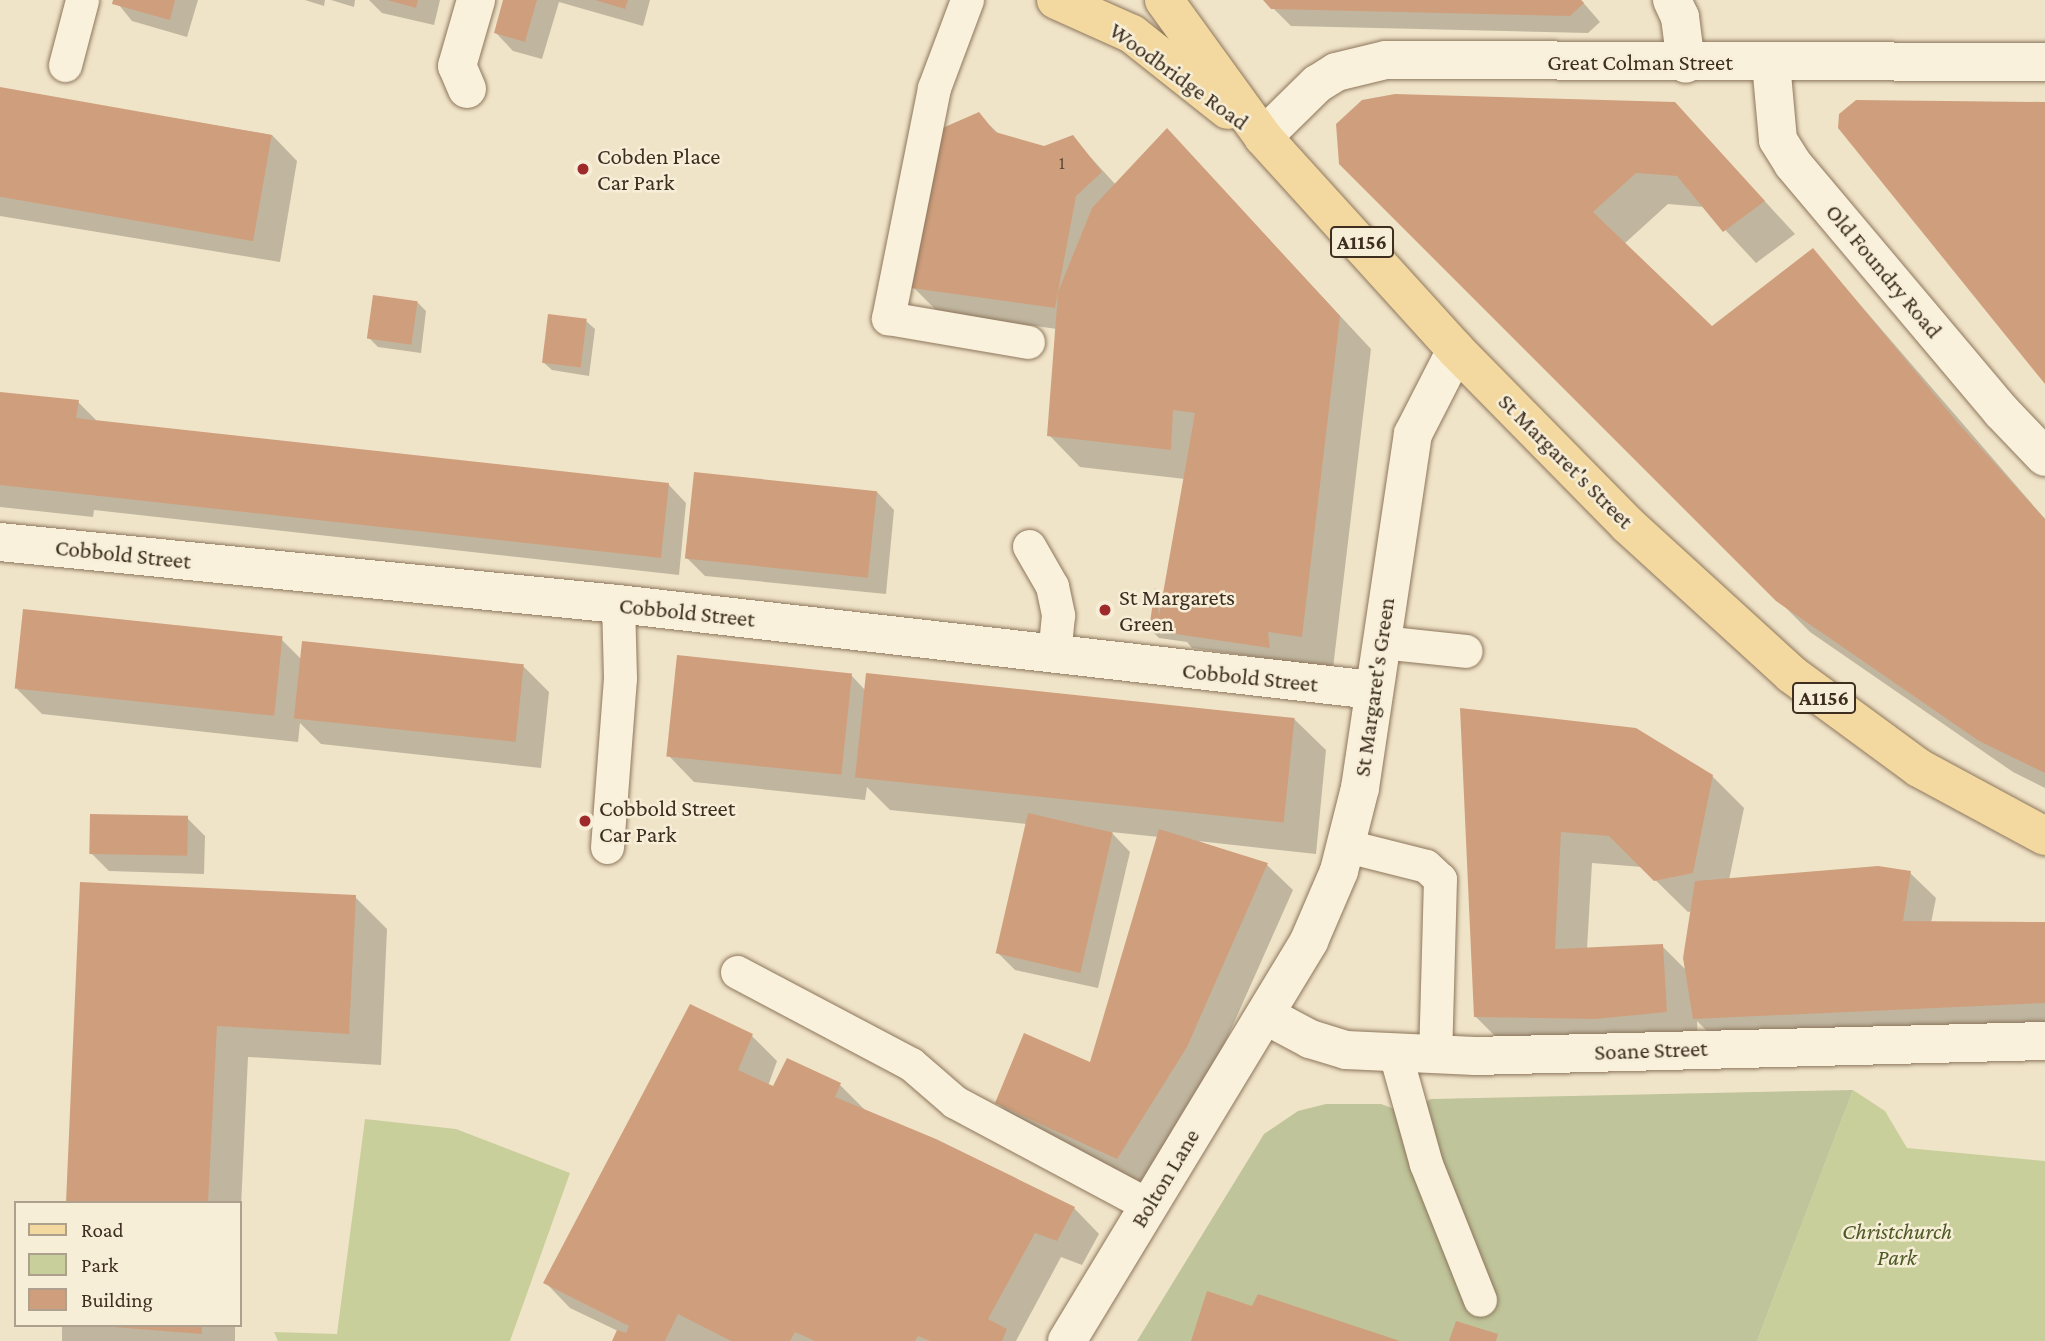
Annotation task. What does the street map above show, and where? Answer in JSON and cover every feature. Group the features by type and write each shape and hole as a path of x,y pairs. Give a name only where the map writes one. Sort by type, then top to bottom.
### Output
{"main road":[{"name":"Woodbridge Road","path":"1056,0 1132,34 1263,137"},
{"name":"St Margaret's Street","path":"1164,0 1263,137 1456,350 1628,525 1791,674 1919,768 2045,836"}],"street":[{"path":"467,89 457,66 476,0"},
{"path":"1672,0 1680,17 1686,64"},
{"name":"Great Colman Street","path":"1263,137 1317,84 1361,63 2045,62"},
{"name":"Old Foundry Road","path":"1771,63 1778,140 1793,164 2002,412 2045,457"},
{"name":"St Margaret's Green","path":"1265,1015 1309,941 1347,846 1413,434 1456,350"},
{"name":"Cobbold Street","path":"0,542 618,604 1373,690"},
{"name":"Soane Street","path":"1265,1015 1310,1039 1346,1050 1435,1055 2045,1041"},
{"name":"Bolton Lane","path":"1066,1341 1265,1015"}],"lane":[{"path":"65,65 82,0"},
{"path":"967,0 934,88 888,318 1028,342"},
{"path":"1029,546 1052,586 1058,615 1054,655"},
{"path":"607,848 620,678 618,604"},
{"path":"1381,642 1466,651"},
{"path":"1347,846 1426,866 1440,879 1435,1055"},
{"path":"737,972 911,1064 955,1102 1148,1205"},
{"path":"1395,1053 1426,1164 1480,1300"}],"green space":[{"name":"Christchurch Park","path":"1853,1090 1885,1111 1907,1148 2045,1161 2045,1341 1757,1341"},
{"path":"1853,1090 1757,1341 1137,1341 1264,1134 1298,1111 1326,1104 1381,1104 1405,1113 1431,1099"},
{"path":"365,1119 456,1129 570,1173 510,1341 278,1341 274,1332 337,1334"}],"building":[{"path":"113,0 175,0 170,20 112,4"},
{"path":"387,0 418,0 416,8"},
{"path":"503,0 537,0 525,42 494,33"},
{"path":"595,0 628,0 625,9"},
{"path":"1263,0 1581,0 1584,3 1570,16 1271,9"},
{"path":"0,87 272,135 253,241 0,197"},
{"path":"1395,94 1675,102 1765,201 1723,232 1677,176 1636,173 1593,212 1712,326 1813,248 1958,423 2045,519 2045,773 1979,741 1776,601 1339,164 1336,124 1362,100"},
{"path":"1856,100 2045,102 2045,384 1838,128 1839,114"},
{"path":"979,112 995,132 1044,146 1073,135 1102,172 1076,196 1055,308 911,288 938,130"},
{"path":"1167,128 1340,316 1302,637 1268,632 1270,648 1149,630 1155,587 1159,616 1195,413 1173,410 1171,450 1047,436 1058,292 1092,208"},
{"path":"373,295 418,301 411,345 367,339"},
{"path":"548,314 587,319 581,367 542,363"},
{"path":"0,392 79,400 76,418 669,483 661,558 0,485"},
{"path":"694,472 877,491 868,578 685,559"},
{"path":"23,609 283,636 274,716 15,689"},
{"path":"302,641 524,664 516,742 294,719"},
{"path":"677,655 852,673 841,775 666,756"},
{"path":"866,673 1295,718 1284,822 855,777"},
{"path":"1460,708 1636,728 1713,775 1693,873 1654,881 1609,836 1561,832 1555,949 1663,944 1667,1012 1595,1019 1474,1017"},
{"path":"1028,813 1113,833 1080,973 996,953"},
{"path":"90,814 188,816 187,856 89,854"},
{"path":"1159,829 1268,863 1187,1047 1117,1159 995,1103 1024,1033 1090,1062"},
{"path":"1878,866 1911,871 1903,921 2045,922 2045,1003 1693,1019 1683,958 1695,881"},
{"path":"80,882 356,895 349,1034 217,1026 208,1201 66,1201"},
{"path":"690,1004 753,1034 738,1070 773,1086 787,1058 841,1083 835,1097 936,1139 1075,1207 1057,1241 1035,1233 988,1319 1007,1329 1002,1341 930,1341 918,1336 915,1341 815,1341 795,1332 790,1341 731,1341 678,1314 665,1341 612,1341 617,1330 626,1333 629,1326 543,1283"},
{"path":"1207,1291 1252,1306 1258,1294 1400,1341 1191,1341"},
{"path":"1456,1321 1498,1334 1496,1341 1449,1341"},
{"path":"113,1327 202,1327 202,1334"}],"place":[{"name":"Cobden Place Car Park","path":"583,169"},
{"name":"St Margarets Green","path":"1105,610"},
{"name":"Cobbold Street Car Park","path":"585,821"}]}
